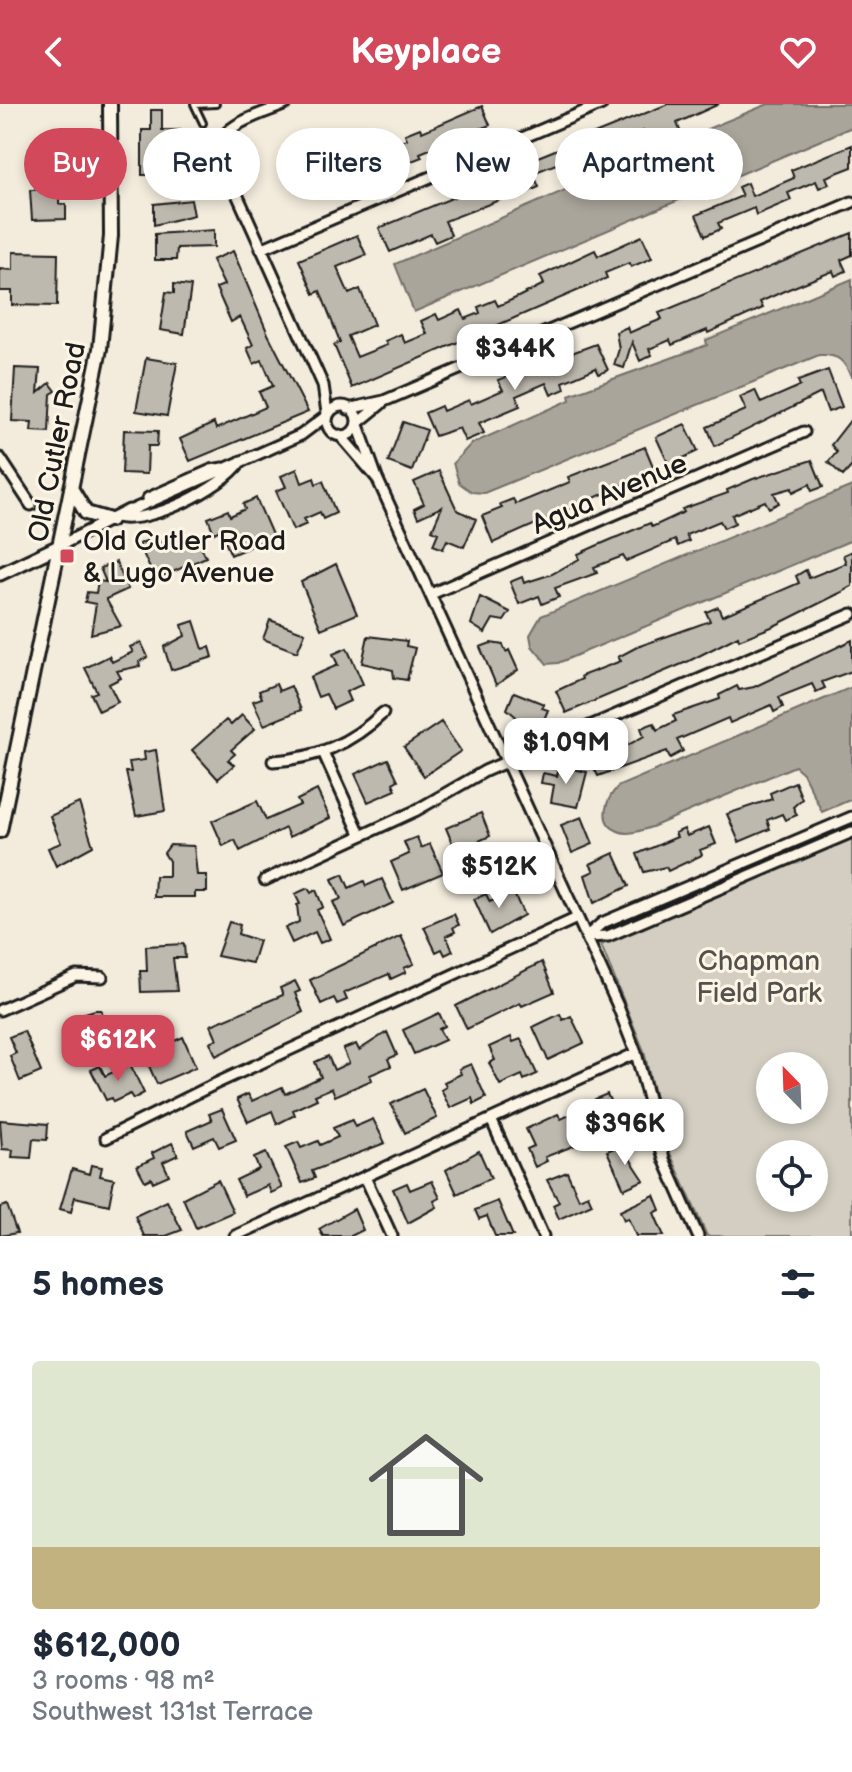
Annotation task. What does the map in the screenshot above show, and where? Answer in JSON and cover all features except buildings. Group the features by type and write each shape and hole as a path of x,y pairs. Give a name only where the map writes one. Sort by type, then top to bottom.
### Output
{"main road":[{"name":"Old Cutler Road","path":"0,831 94,385 106,307 112,191 110,104"},
{"path":"71,488 86,513 117,517"}],"street":[{"path":"286,104 231,129 219,140 219,155 323,385 326,425 377,478"},
{"path":"261,249 602,104"},
{"path":"0,574 179,484 301,435 326,415 384,401 852,202"},
{"path":"323,385 359,423 377,478 586,937 636,1053 660,1148 698,1236"},
{"path":"301,435 352,434 359,423 384,401"},
{"name":"Agua Avenue","path":"431,594 804,432"},
{"path":"0,458 31,505"},
{"path":"117,517 127,520 154,514 221,481 241,461"},
{"path":"265,880 361,836 507,762 852,614"},
{"path":"273,761 293,760 323,752 359,734 383,713"},
{"path":"323,752 361,836"},
{"path":"586,937 602,923 852,817"},
{"path":"586,937 608,936 852,832"},
{"path":"106,1138 204,1089 577,918"},
{"path":"0,1010 76,976 102,977"},
{"path":"238,1235 636,1053"},
{"path":"491,1119 543,1236"},
{"path":"365,1177 392,1236"}],"lane":[{"path":"203,123 195,105 216,104"}],"green space":[{"name":"Chapman Field Park","path":"852,838 852,1236 707,1236 665,1142 644,1051 601,945"}],"shaded area":[{"path":"768,104 852,104 852,127 743,173 743,128 710,128"},
{"path":"555,194 555,200 679,200 414,312 395,264"},
{"path":"852,279 852,378 840,360 819,355 484,493 472,492 459,483 453,463 471,444 570,400 569,395 707,345 706,340"},
{"path":"852,486 852,540 558,663 547,664 532,646 530,635 541,616"},
{"path":"852,687 852,799 822,812 803,773 795,766 639,831 622,832 607,822 608,803 619,786"}],"place":[{"name":"Old Cutler Road & Lugo Avenue","path":"67,556"}]}
